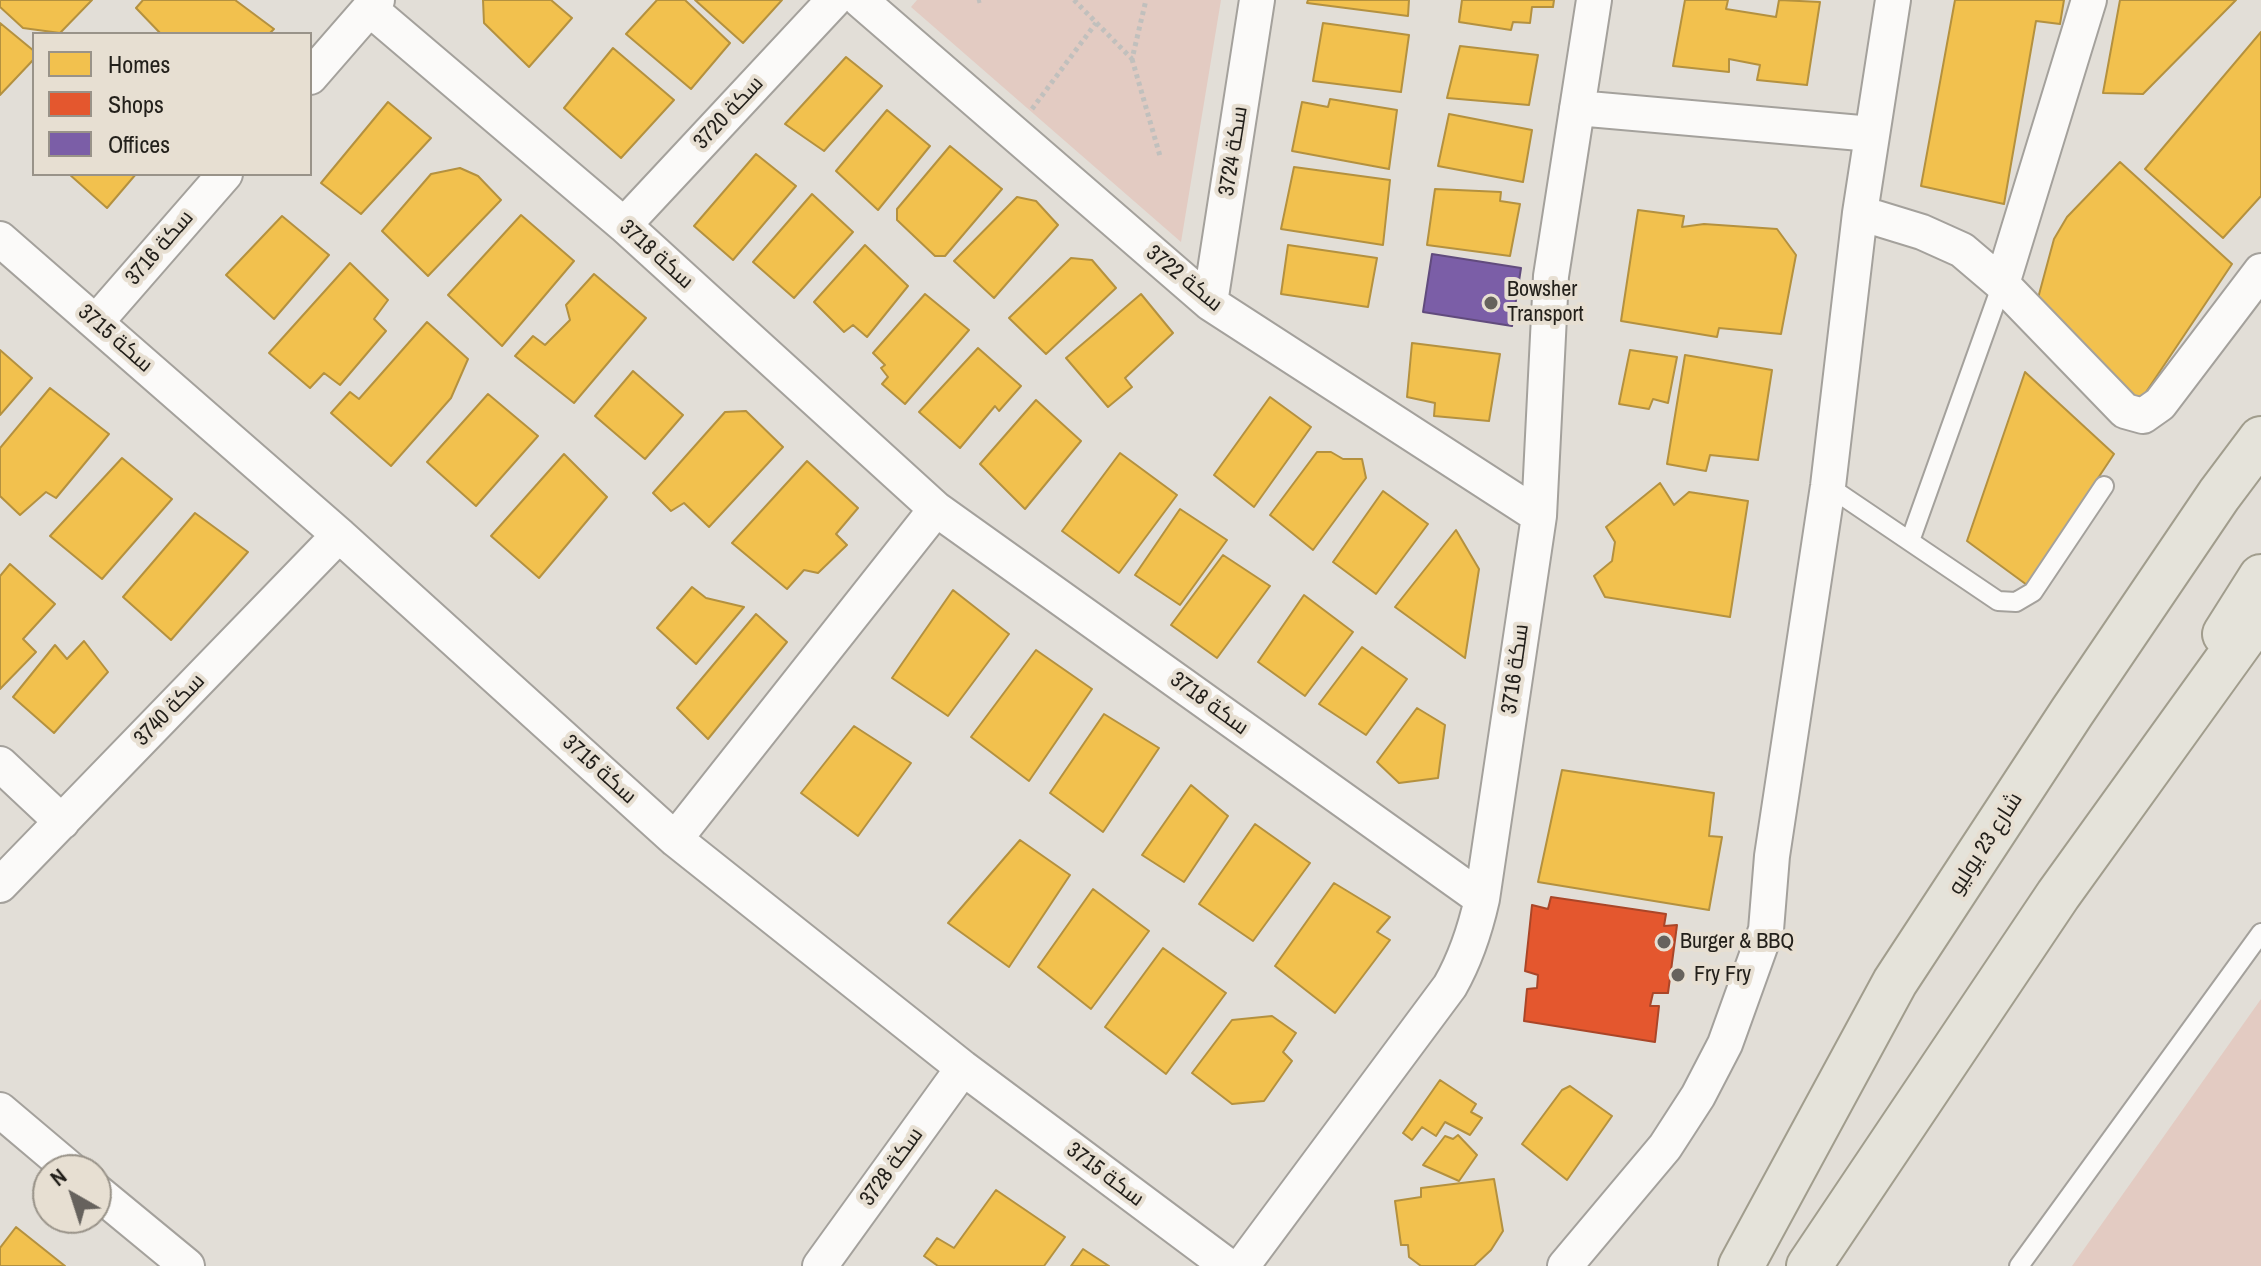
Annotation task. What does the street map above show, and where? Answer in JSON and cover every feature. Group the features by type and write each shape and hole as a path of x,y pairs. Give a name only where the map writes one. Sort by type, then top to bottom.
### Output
{"main road":[{"path":"2219,495 2261,418"},
{"name":"شارع 23 يوليو","path":"1741,1266 1895,982 2072,712 2219,495 2261,439"},
{"path":"1809,1266 2058,895 2261,577"},
{"path":"2058,895 2261,613"},
{"path":"2058,895 2261,654"}],"street":[{"name":"سكة 3720","path":"624,225 834,0"},
{"name":"سكة 3722","path":"860,0 1210,303 1539,516"},
{"name":"سكة 3724","path":"1210,303 1257,0"},
{"name":"سكة 3716","path":"1242,1266 1450,986 1464,962 1475,929 1539,516 1551,276 1594,0"},
{"path":"1565,1266 1665,1147 1698,1096 1725,1044 1766,930 1772,856 1828,486 1860,213 1893,0"},
{"path":"2002,284 2089,0"},
{"name":"سكة 3718","path":"373,4 624,225 936,509 1482,899"},
{"path":"312,75 373,4"},
{"path":"1577,108 1872,134"},
{"name":"سكة 3716","path":"96,322 223,176"},
{"path":"1860,213 1922,232 1962,250 2002,284 2125,411 2143,416 2160,404 2261,271"},
{"name":"سكة 3715","path":"0,239 339,535 675,839 963,1068 1228,1266"},
{"path":"675,839 936,509"},
{"name":"سكة 3740","path":"0,885 339,535"},
{"path":"0,764 62,822"},
{"name":"سكة 3728","path":"820,1266 963,1068"},
{"path":"0,1110 52,1154"},
{"path":"112,1204 187,1266"}],"lane":[{"path":"1910,541 2002,284"},
{"path":"1828,486 1998,601 2016,602 2033,592 2104,486"},
{"path":"2019,1266 2261,933"}],"path":[{"path":"1074,0 1132,59 1160,156"},
{"path":"1132,59 1146,0"},
{"path":"1025,118 1096,23"}],"shaded area":[{"path":"917,0 1221,0 1181,242 911,7"},
{"path":"2261,999 2261,1266 2072,1266"}],"building: Homes":[{"path":"0,0 92,0 61,32 23,28 0,7"},
{"path":"143,0 235,0 274,29 271,32 159,32 136,8"},
{"path":"483,0 551,0 572,18 529,67 484,23"},
{"path":"657,0 685,0 730,43 691,89 626,34"},
{"path":"695,0 782,0 743,43"},
{"path":"1308,0 1409,0 1408,16 1307,3"},
{"path":"1462,0 1554,0 1553,7 1532,7 1530,23 1513,22 1511,30 1459,22"},
{"path":"1685,0 1728,0 1726,9 1776,17 1779,0 1820,2 1807,85 1757,80 1760,65 1729,59 1729,72 1673,66"},
{"path":"1955,0 2064,0 2060,24 2036,21 2004,204 1921,186"},
{"path":"2120,0 2236,0 2143,94 2103,93"},
{"path":"0,23 32,49 32,61 0,95"},
{"path":"1323,23 1409,35 1401,92 1313,81"},
{"path":"2261,32 2261,196 2223,238 2145,169"},
{"path":"1460,46 1538,55 1529,105 1447,98"},
{"path":"613,48 674,100 621,158 564,108"},
{"path":"846,57 882,86 824,151 785,124"},
{"path":"1330,99 1397,110 1389,169 1292,151 1302,102 1328,107"},
{"path":"388,102 431,138 361,214 321,183"},
{"path":"887,110 930,146 878,210 836,171"},
{"path":"1449,114 1532,130 1523,182 1438,166"},
{"path":"950,146 1002,189 945,256 935,256 897,220 897,209"},
{"path":"756,154 796,186 733,260 694,226"},
{"path":"2120,162 2232,264 2140,401 2034,313 2054,239 2067,217"},
{"path":"1294,167 1390,180 1383,245 1281,229"},
{"path":"460,168 478,176 501,200 428,276 382,231 431,174"},
{"path":"71,176 134,176 107,208"},
{"path":"1435,189 1501,192 1500,201 1520,204 1510,256 1427,245"},
{"path":"812,194 853,232 794,298 753,262"},
{"path":"1017,197 1036,201 1058,225 994,298 954,261"},
{"path":"1638,210 1684,216 1682,227 1704,224 1777,229 1796,255 1781,334 1719,328 1717,337 1621,321"},
{"path":"521,215 574,261 502,346 448,295"},
{"path":"282,216 329,255 274,319 226,275"},
{"path":"865,245 908,286 867,337 853,325 844,332 814,302"},
{"path":"1288,245 1377,258 1368,307 1281,294"},
{"path":"1071,258 1092,260 1116,288 1046,354 1009,318"},
{"path":"350,263 388,300 374,319 386,331 340,385 324,373 310,388 269,353"},
{"path":"594,274 646,318 574,403 515,356 533,336 545,345 570,320 566,305"},
{"path":"925,294 969,330 905,404 882,384 888,377 881,368 885,365 873,353"},
{"path":"1141,294 1173,333 1125,378 1132,387 1108,407 1066,358"},
{"path":"427,322 468,359 451,398 391,466 331,413 350,392 359,399"},
{"path":"1412,343 1500,354 1489,421 1434,416 1435,403 1407,397"},
{"path":"978,348 1021,386 999,411 995,406 960,448 919,412"},
{"path":"0,350 32,378 0,415"},
{"path":"1630,350 1677,357 1668,403 1653,399 1649,409 1619,404"},
{"path":"1685,355 1772,370 1758,460 1710,455 1706,471 1667,464"},
{"path":"633,371 683,415 645,459 595,416"},
{"path":"2025,372 2114,454 2027,585 1967,541"},
{"path":"50,388 109,434 56,498 46,492 20,515 0,496 0,448"},
{"path":"488,394 538,436 476,506 427,462"},
{"path":"1270,397 1311,427 1254,507 1214,475"},
{"path":"1036,400 1081,441 1025,509 980,464"},
{"path":"746,411 783,447 709,527 684,503 671,511 653,493 725,412"},
{"path":"1317,452 1331,452 1343,459 1362,459 1366,478 1313,550 1270,515"},
{"path":"1120,453 1177,495 1119,573 1062,531"},
{"path":"564,454 607,497 539,578 491,536"},
{"path":"122,458 172,499 102,579 50,536"},
{"path":"807,461 858,508 836,534 847,545 818,573 804,570 787,589 732,543"},
{"path":"1660,483 1674,505 1689,492 1748,501 1730,617 1605,597 1594,576 1612,561 1615,542 1606,527"},
{"path":"1383,491 1428,524 1376,594 1333,562"},
{"path":"1180,509 1227,540 1180,605 1135,575"},
{"path":"195,513 248,552 171,640 123,597"},
{"path":"1456,530 1479,569 1465,658 1395,607"},
{"path":"1223,555 1270,586 1217,658 1171,625"},
{"path":"10,564 55,604 23,639 36,652 0,689 0,576"},
{"path":"692,587 706,598 744,607 696,664 657,628"},
{"path":"953,590 1009,634 948,716 892,678"},
{"path":"1304,595 1353,632 1305,696 1258,662"},
{"path":"756,614 787,642 708,739 677,708"},
{"path":"84,641 108,672 54,733 13,697 55,645 67,659"},
{"path":"1362,647 1407,679 1366,735 1319,704"},
{"path":"1036,650 1092,689 1029,781 971,737"},
{"path":"1417,708 1445,725 1438,778 1399,783 1377,762"},
{"path":"1104,714 1159,748 1103,832 1050,793"},
{"path":"854,726 911,763 858,836 801,793"},
{"path":"1562,770 1714,793 1709,836 1722,837 1709,910 1538,882"},
{"path":"1191,785 1228,816 1184,882 1142,855"},
{"path":"1255,824 1310,863 1253,941 1199,904"},
{"path":"1020,840 1070,875 1009,967 948,923"},
{"path":"1334,883 1390,917 1377,932 1390,940 1335,1013 1275,966"},
{"path":"1093,889 1149,931 1091,1009 1038,967"},
{"path":"1163,948 1226,993 1166,1074 1105,1027"},
{"path":"1272,1016 1296,1033 1283,1052 1292,1061 1264,1101 1232,1104 1192,1073 1232,1020"},
{"path":"1440,1080 1476,1104 1471,1112 1482,1118 1470,1135 1445,1122 1436,1136 1422,1127 1412,1140 1403,1133"},
{"path":"1570,1086 1612,1116 1567,1180 1522,1144 1562,1090"},
{"path":"1458,1135 1477,1155 1459,1181 1423,1165 1445,1136 1453,1139"},
{"path":"1494,1179 1503,1231 1491,1250 1474,1266 1421,1266 1409,1257 1408,1245 1401,1245 1395,1201 1421,1197 1421,1188"},
{"path":"996,1190 1065,1237 1044,1266 938,1266 924,1256 937,1238 954,1248"},
{"path":"16,1227 65,1266 0,1266 0,1248"},
{"path":"1083,1249 1109,1266 1071,1266"}],"building: Shops":[{"path":"1551,897 1666,914 1664,926 1677,925 1668,993 1653,993 1650,1006 1659,1006 1655,1042 1524,1021 1527,989 1537,988 1538,975 1525,971 1532,905 1548,909"}],"building: Offices":[{"path":"1432,254 1521,268 1512,326 1423,312"}],"place":[{"name":"Bowsher Transport","path":"1491,303"},
{"name":"Burger & BBQ","path":"1664,942"},
{"name":"Fry Fry","path":"1678,975"}]}
